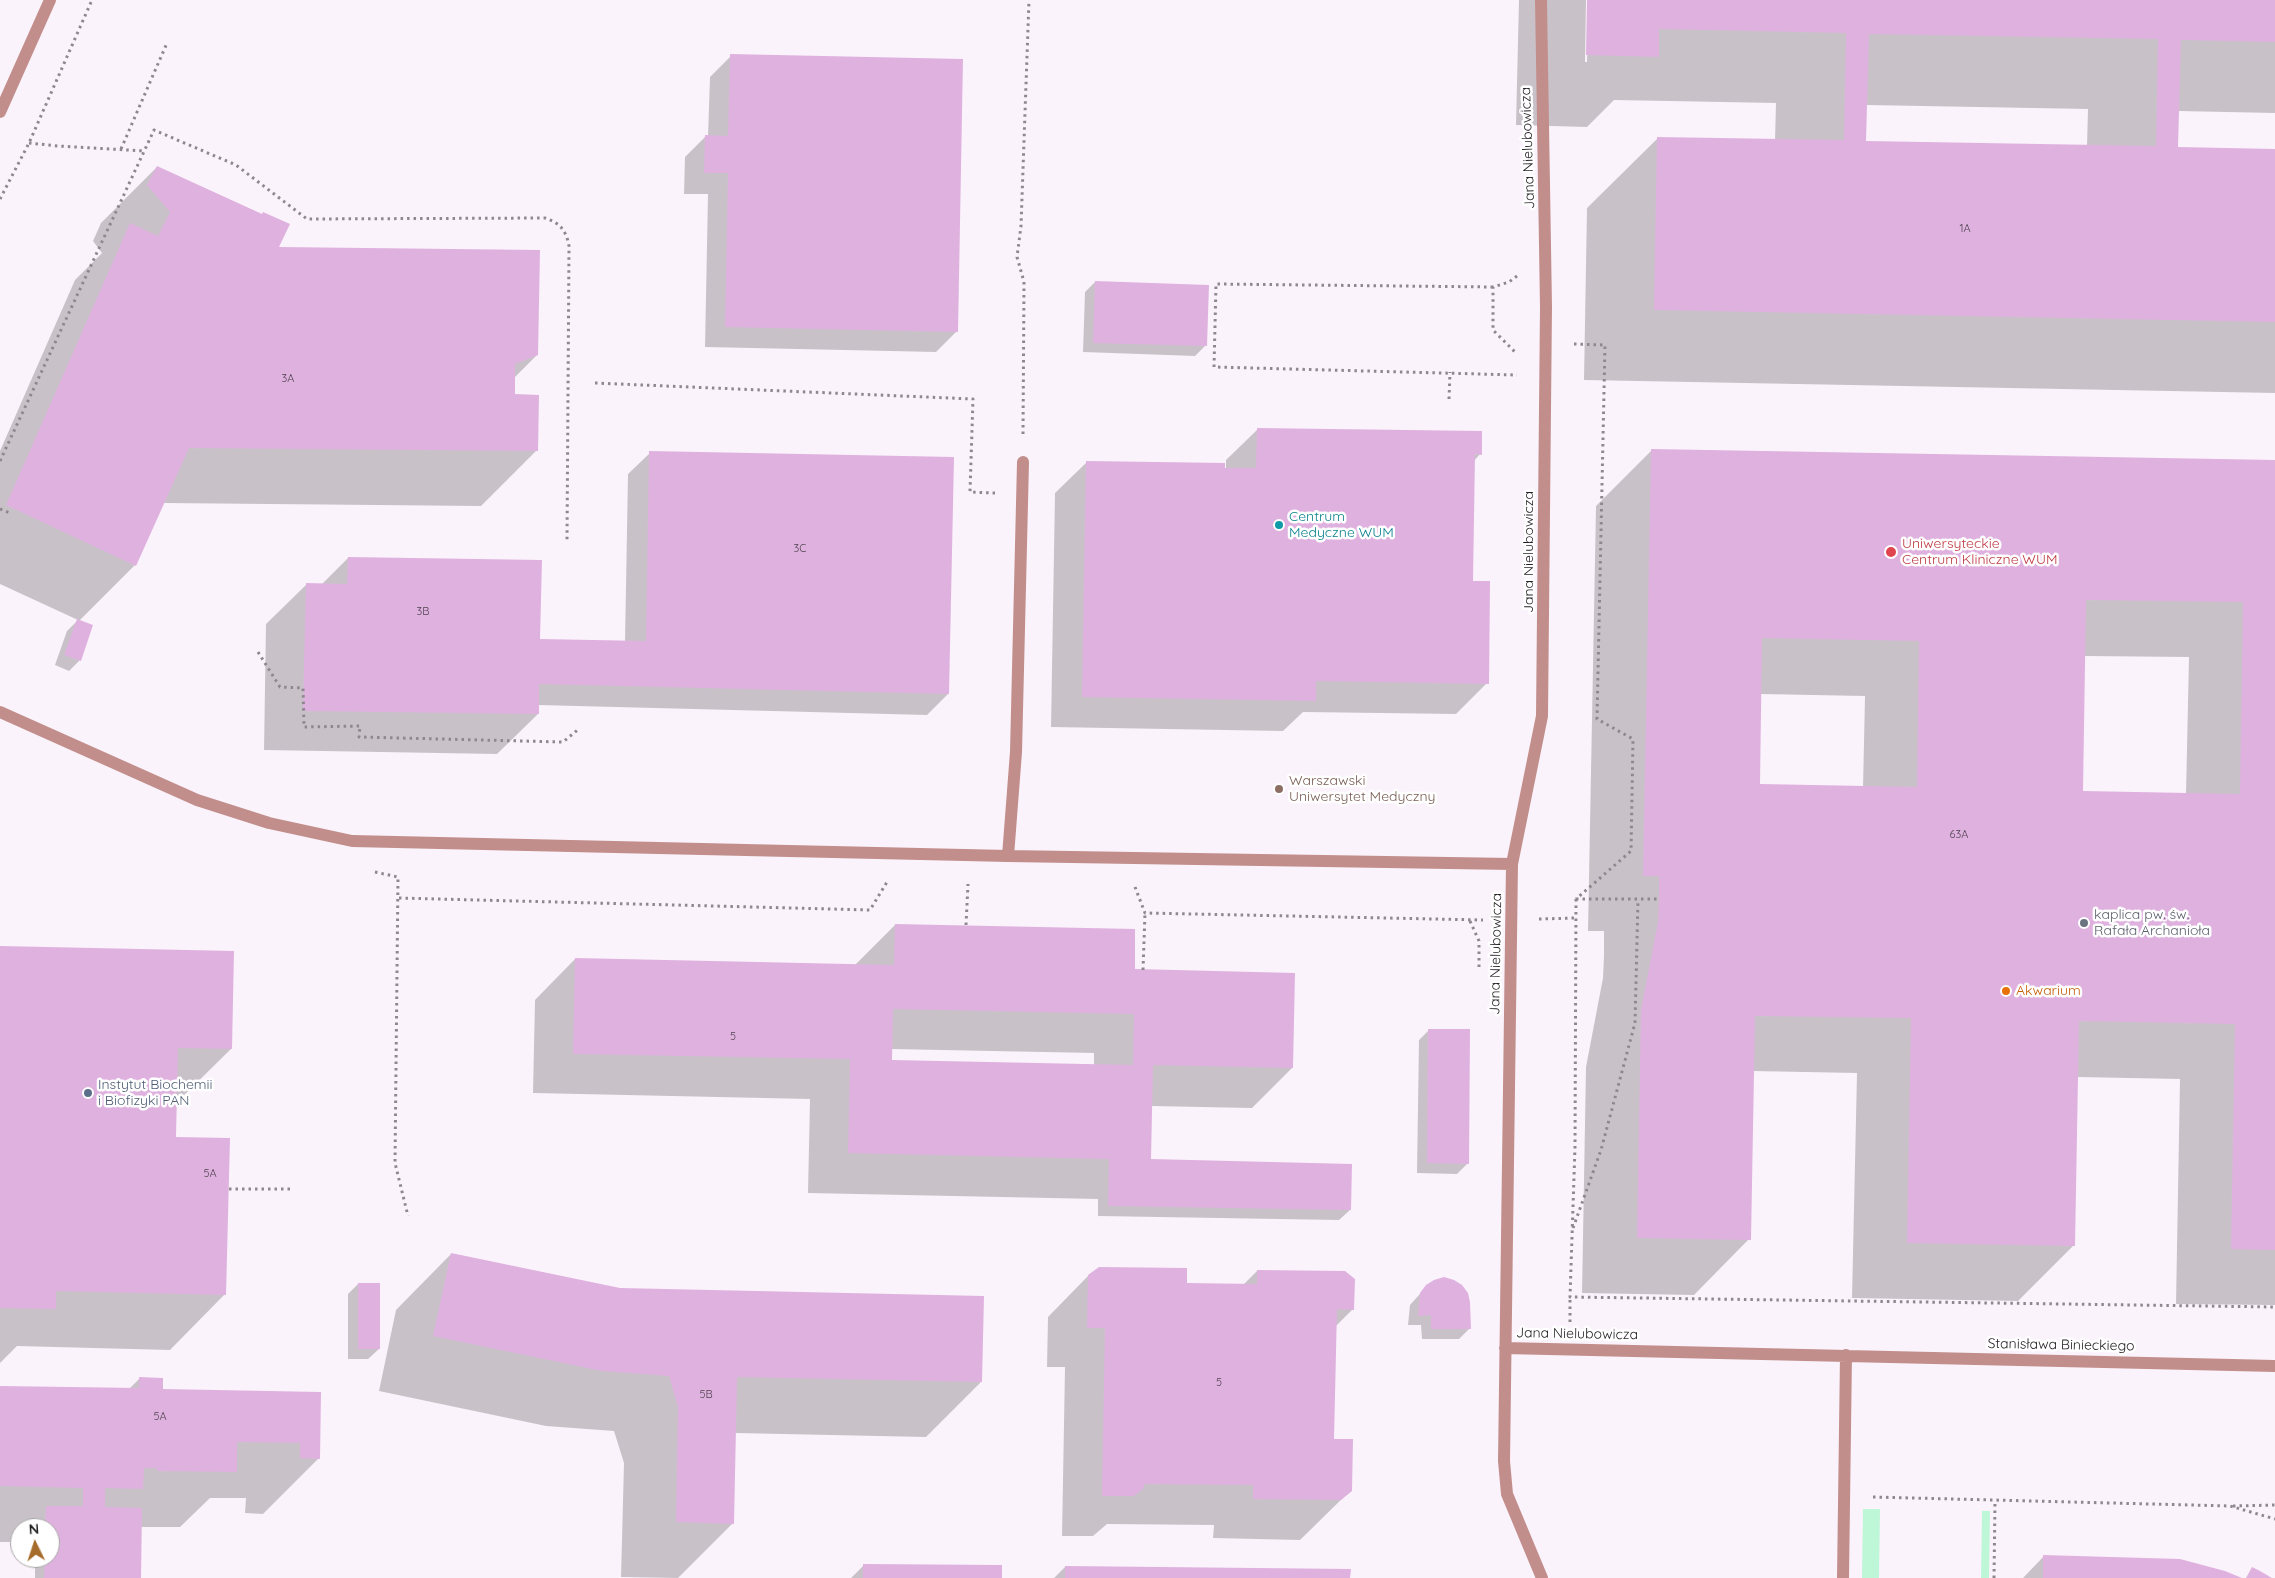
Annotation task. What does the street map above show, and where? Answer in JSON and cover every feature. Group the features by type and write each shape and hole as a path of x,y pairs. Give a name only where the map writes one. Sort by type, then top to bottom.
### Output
{"street":[{"path":"2,104 50,0"},
{"name":"Jana Nielubowicza","path":"1541,0 1540,59 1546,307 1542,716 1512,864 1505,1348 1846,1355"},
{"path":"1008,856 1016,752 1023,462"},
{"path":"0,712 198,800 269,823 352,841 1008,856 1512,864"},
{"path":"1505,1348 1504,1461 1506,1494 1542,1578"},
{"path":"1843,1578 1846,1355"},
{"name":"Stanisława Binieckiego","path":"1846,1355 2275,1366"}],"path":[{"path":"0,199 29,143 92,0"},
{"path":"1023,462 1024,282 1017,257 1022,226 1029,0"},
{"path":"121,150 167,43"},
{"path":"0,461 154,130 236,164 307,219 545,218 555,221 563,228 569,246 567,541"},
{"path":"29,143 145,151"},
{"path":"1493,287 1216,284 1214,367 1450,372 1521,376"},
{"path":"1449,399 1450,372"},
{"path":"595,383 973,399 970,492 1022,494"},
{"path":"0,509 10,513"},
{"path":"258,652 280,687 303,688 304,727 360,726 360,737 563,742 580,728"},
{"path":"1570,1327 1576,899 1631,851 1633,739 1597,720"},
{"path":"370,872 398,877 395,1163 408,1216"},
{"path":"399,898 870,910 886,882 895,882"},
{"path":"959,883 978,883"},
{"path":"966,925 968,883"},
{"path":"1134,886 1145,914 1143,970"},
{"path":"1576,899 1659,899"},
{"path":"1572,1231 1601,1150 1635,1023 1638,900"},
{"path":"1145,914 1460,921 1576,918"},
{"path":"229,1189 294,1189"},
{"path":"1570,1297 2275,1308"},
{"path":"1873,1498 2230,1506 2275,1505"},
{"path":"1994,1578 1995,1501"},
{"path":"2230,1506 2275,1519"}],"green space":[{"path":"1863,1509 1880,1509 1879,1578 1862,1578"},
{"path":"1982,1511 1990,1511 1989,1578 1981,1578"}],"building":[{"path":"1587,0 2275,0 2275,42 2181,40 2178,147 2275,149 2275,322 1654,310 1657,137 1844,140 1846,33 1659,29 1659,57 1586,55","holes":["1869,34 2158,39 2156,146 1866,141"]},
{"path":"730,54 963,59 958,332 725,327 728,173 704,173 705,135 728,136"},
{"path":"157,166 262,214 263,212 290,224 279,247 540,250 538,355 515,364 515,394 539,395 538,451 189,448 136,566 6,505 130,223 158,236 170,212 147,185"},
{"path":"1095,281 1209,285 1207,346 1093,343"},
{"name":"Centrum Medyczne WUM","path":"1257,428 1482,431 1482,455 1475,454 1473,581 1490,581 1489,684 1316,681 1316,701 1082,697 1086,461 1225,463 1225,468 1256,468"},
{"path":"1651,449 2275,460 2275,1250 2231,1249 2235,1024 2079,1021 2075,1246 1907,1243 1911,1018 1755,1016 1751,1240 1637,1238 1641,1010 1658,922 1659,899 1659,876 1643,876","holes":["2086,600 2243,602 2240,794 2083,791","1762,638 1919,641 1917,787 1760,784"]},
{"path":"649,451 954,457 949,694 539,684 539,714 303,711 306,583 347,584 348,557 542,560 540,639 646,641"},
{"path":"77,619 93,625 81,661 64,655"},
{"path":"895,924 1135,929 1135,969 1295,973 1293,1068 1153,1065 1151,1159 1352,1164 1351,1210 1108,1206 1109,1159 848,1153 850,1059 573,1054 575,958 894,965","holes":["893,1009 1134,1014 1133,1065 892,1060"]},
{"name":"Instytut Biochemii i Biofizyki PAN","path":"0,946 234,951 232,1049 178,1048 176,1137 230,1138 226,1295 56,1291 56,1309 0,1308"},
{"path":"1428,1029 1470,1029 1469,1164 1427,1163"},
{"path":"451,1253 620,1288 984,1296 982,1382 737,1377 734,1524 676,1522 678,1407 669,1376 602,1371 433,1336"},
{"path":"1099,1267 1187,1268 1187,1283 1257,1284 1257,1270 1345,1271 1355,1279 1354,1310 1337,1309 1334,1439 1353,1439 1352,1491 1341,1500 1253,1499 1253,1485 1144,1484 1144,1488 1134,1496 1102,1496 1105,1328 1087,1328 1088,1275"},
{"path":"1444,1277 1462,1285 1468,1293 1471,1329 1431,1329 1431,1315 1418,1316 1420,1293 1426,1285"},
{"path":"358,1283 380,1283 380,1349 358,1349"},
{"path":"139,1377 163,1378 163,1389 321,1392 320,1459 300,1458 300,1443 237,1442 237,1472 157,1471 157,1468 144,1468 143,1489 105,1488 105,1507 142,1508 141,1578 44,1578 44,1568 60,1568 60,1518 45,1518 46,1506 83,1506 83,1488 0,1486 0,1386 139,1388"},
{"path":"2043,1555 2180,1559 2225,1571 2242,1578 2043,1578"},
{"path":"863,1564 1002,1565 1002,1578 863,1578"},
{"path":"1065,1566 1351,1569 1350,1578 1065,1578"},
{"path":"2252,1567 2260,1571 2272,1578 2246,1578"}],"place":[{"name":"Centrum Medyczne WUM","path":"1279,525"},
{"name":"Uniwersyteckie Centrum Kliniczne WUM","path":"1891,552"},
{"name":"Warszawski Uniwersytet Medyczny","path":"1279,789"},
{"name":"kaplica pw. św. Rafała Archanioła","path":"2084,923"},
{"name":"Akwarium","path":"2006,991"},
{"name":"Instytut Biochemii i Biofizyki PAN","path":"88,1093"}]}
